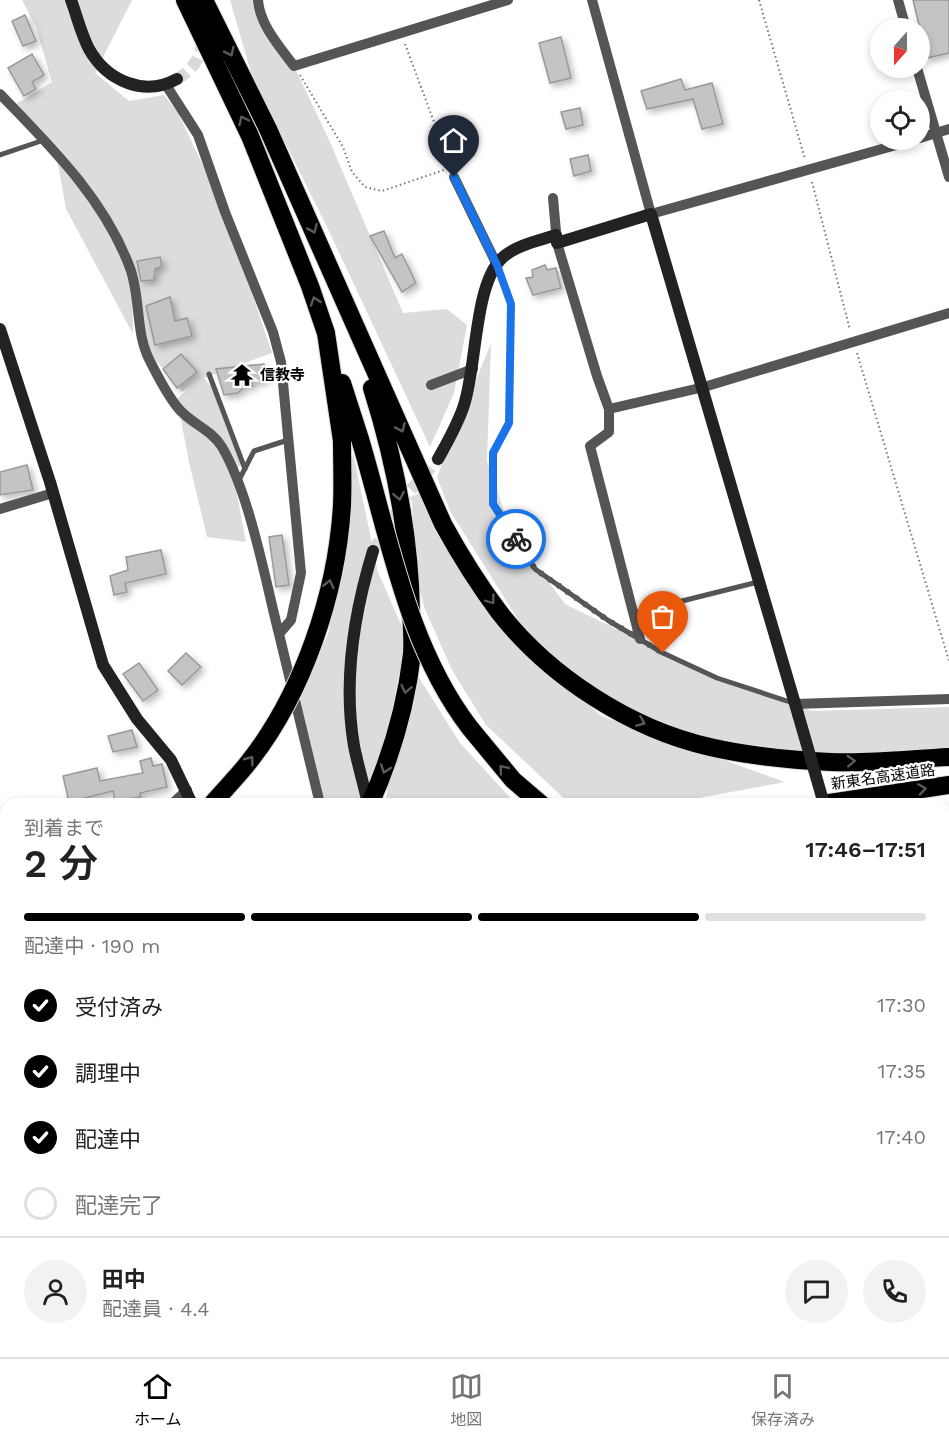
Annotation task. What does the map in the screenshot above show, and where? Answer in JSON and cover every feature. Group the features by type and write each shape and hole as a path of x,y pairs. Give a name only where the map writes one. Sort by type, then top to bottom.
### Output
{"highway":[{"path":"185,0 254,146 289,228 326,333 351,440 411,613 447,693 470,728 513,780 534,798"},
{"path":"204,0 268,129 443,524 472,574 500,613 529,645 559,670 632,719 708,747 833,762 949,757"},
{"path":"350,318 385,430 408,542 412,653 396,732 385,771 372,798"},
{"path":"217,798 249,762 269,732 305,665 318,631 332,570 351,440"},
{"name":"新東名高速道路","path":"863,798 949,785"}],"street":[{"path":"71,0 90,49 110,72 134,86 172,82 198,135 225,212 273,332 281,362 301,573 291,620 279,634"},
{"path":"258,0 259,11 269,31 294,66 508,0"},
{"path":"592,0 651,214 704,387 821,798"},
{"path":"898,0 903,18"},
{"path":"920,78 949,177"},
{"path":"0,94 46,139 88,193 131,269 143,342 149,360 178,409 210,431 222,448 237,483 279,634 319,798"},
{"path":"930,135 949,129"},
{"path":"557,243 878,150"},
{"path":"454,177 497,265"},
{"path":"553,198 557,243"},
{"path":"438,459 455,429 465,404 489,275 510,252 556,235 597,376 609,409 609,432 590,446 640,639"},
{"path":"609,409 704,387 949,313"},
{"path":"0,329 103,664 137,719 171,760 190,798"},
{"path":"431,384 472,369"},
{"path":"0,509 52,493"},
{"path":"367,798 354,745 350,699 351,660 358,608 374,551"},
{"path":"796,709 949,699"},
{"path":"178,798 187,790"}],"lane":[{"path":"0,155 46,139"},
{"path":"497,265 511,304 509,423 493,453 493,504 535,569 640,639 717,678 796,709"},
{"path":"209,374 245,469"},
{"path":"237,483 254,451 288,440"},
{"path":"634,613 759,582"}],"path":[{"path":"400,32 454,177"},
{"path":"294,66 343,147 352,172 365,187 381,191 455,167 454,177"}],"shaded area":[{"path":"22,0 132,0 95,73 129,101 164,95 178,113 225,212 272,353 204,378 215,391 242,463 233,473 246,542 207,537 177,399 189,388 182,392 145,347 132,264 133,334 66,209 58,164 16,104 52,82 36,27"},
{"path":"230,0 260,0 265,24 294,66 330,142 403,313 447,309 467,325 454,393 430,447 329,231 252,76"},
{"path":"491,343 487,461 511,531 565,604 704,672 812,711 949,707 949,748 826,759 726,744 608,704 524,629 450,511 437,477"},
{"path":"353,453 378,572 406,636 385,749 365,798 317,798 299,701 329,631"},
{"path":"422,493 547,666 601,716 785,782 698,798 564,798 486,725 452,670 424,607 414,565 412,496"},
{"path":"416,673 460,743 510,798 386,798 392,761 414,704"}],"building":[{"path":"913,0 949,0 949,53 930,57 930,18 917,18"},
{"path":"25,15 36,41 23,46 12,21"},
{"path":"561,37 571,78 550,83 539,43"},
{"path":"32,54 44,75 32,82 36,89 24,96 8,68"},
{"path":"681,79 685,90 712,83 723,124 702,129 693,99 647,109 641,91"},
{"path":"580,108 583,125 566,129 561,112"},
{"path":"588,155 591,171 574,176 570,159"},
{"path":"384,231 395,258 402,254 416,283 402,292 370,236"},
{"path":"160,257 162,266 155,269 154,280 141,281 137,261"},
{"path":"545,265 547,270 556,268 561,288 533,295 526,278 533,277 532,270"},
{"path":"170,297 175,321 187,318 192,336 155,345 146,306"},
{"path":"181,354 197,372 177,388 163,369"},
{"name":"信教寺","path":"264,364 266,380 252,382 253,386 244,387 238,393 224,395 216,369"},
{"path":"27,465 33,490 0,495 0,472"},
{"path":"282,535 289,585 276,587 269,537"},
{"path":"161,550 166,574 125,583 127,592 114,595 110,576 128,570 126,557"},
{"path":"186,653 201,667 182,685 168,671"},
{"path":"139,663 158,690 143,701 123,674"},
{"path":"132,730 137,747 113,752 108,736"},
{"path":"151,758 153,766 162,764 167,787 140,793 141,797 134,798 114,798 113,791 85,798 68,798 63,776 97,768 100,781 143,773 140,761"}],"tunnel":[{"path":"177,79 196,62 204,37"},
{"path":"373,551 409,492 438,459"}],"way so far":[{"path":"516,539 535,569 609,621 663,653"}],"place":[{"name":"信教寺","path":"242,375"}],"route":[{"path":"454,177 497,265 511,304 509,423 493,453 493,504 516,539"}]}
